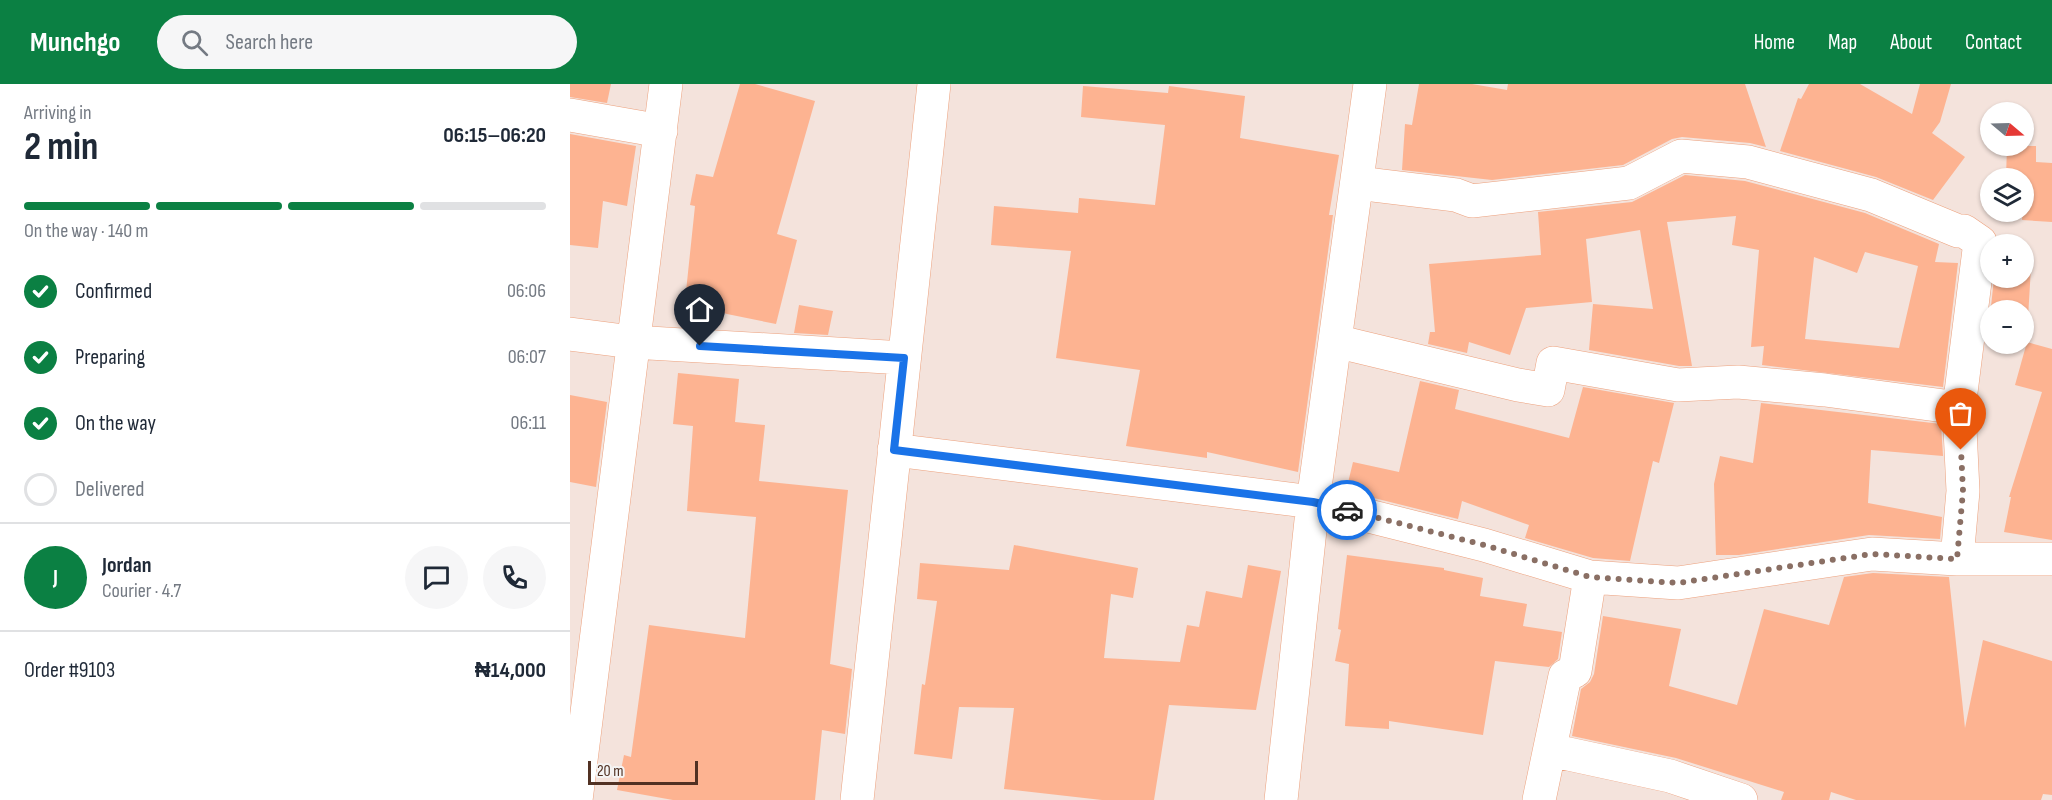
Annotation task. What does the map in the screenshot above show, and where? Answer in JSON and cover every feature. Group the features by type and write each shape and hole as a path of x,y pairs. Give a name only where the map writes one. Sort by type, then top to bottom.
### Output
{"street":[{"path":"576,800 581,668 632,342 666,84"},
{"path":"857,800 934,84"},
{"path":"1281,800 1313,502 1370,84"},
{"path":"570,115 661,131"},
{"path":"1357,183 1456,195 1472,201 1629,183 1681,156 1748,162 1871,195 1958,231 1964,231 1980,242 1959,408 1963,491 1957,559"},
{"path":"570,334 632,342 904,358"},
{"path":"1335,341 1518,385 1548,390 1553,363 1678,385 1738,382 1826,390 1959,408"},
{"path":"894,450 1313,502 1484,545 1590,577 1678,583 1872,554 1957,559 2052,559"},
{"path":"1539,800 1565,676 1575,671 1590,577"},
{"path":"1550,750 1670,776 1741,800"}],"building":[{"path":"570,84 611,84 607,103 570,97"},
{"path":"740,84 755,84 815,101 777,234 797,240 776,324 727,314 685,301 695,206 690,205 696,174 713,177"},
{"path":"1419,84 1472,84 1507,90 1508,84 1745,84 1766,147 1750,143 1682,137 1672,139 1623,165 1492,180 1402,170 1405,124 1412,125"},
{"path":"1809,84 1860,84 1912,114 1920,84 1951,84 1940,122 1932,133 1965,157 1933,200 1876,177 1780,151 1798,98 1801,99"},
{"path":"1083,86 1168,93 1169,86 1245,96 1240,138 1339,155 1329,215 1333,215 1298,472 1207,452 1207,458 1126,446 1140,370 1056,358 1071,251 991,245 994,206 1078,213 1079,198 1155,205 1165,125 1081,117"},
{"path":"570,134 636,146 627,206 603,201 598,248 570,245"},
{"path":"2034,146 2036,146 2036,162 2052,163 2052,222 2034,221 2034,168 2006,168 2007,156 2034,156"},
{"path":"1685,175 1745,181 1865,213 1939,244 1935,262 1958,263 1943,387 1762,365 1764,346 1751,347 1759,250 1732,245 1736,216 1667,222 1692,366 1679,366 1589,350 1593,304 1653,309 1640,230 1586,239 1592,302 1526,308 1510,355 1469,342 1467,353 1428,344 1430,332 1435,332 1429,264 1541,255 1538,212 1632,202","holes":["1865,252 1918,266 1899,348 1805,339 1814,257 1857,273"]},
{"path":"1993,288 2030,288 2029,300 1992,300"},
{"path":"799,305 833,311 828,335 794,333"},
{"path":"2034,344 2052,349 2052,540 2004,532 2011,497 2009,497 2042,392 2015,385 2024,354 2034,354"},
{"path":"678,373 739,379 735,422 765,425 759,481 848,490 830,664 852,669 845,734 822,730 815,800 673,800 617,790 624,755 631,757 649,625 745,638 756,517 687,511 693,426 673,424"},
{"path":"1420,381 1459,390 1455,409 1569,438 1583,387 1674,403 1659,463 1653,461 1630,561 1593,558 1525,538 1529,525 1462,501 1458,519 1346,491 1353,462 1399,472"},
{"path":"570,395 607,402 596,487 570,482"},
{"path":"1761,403 1941,424 1943,456 1871,450 1868,503 1942,517 1940,539 1869,535 1739,555 1716,555 1714,484 1720,456 1753,463"},
{"path":"1014,545 1138,568 1133,598 1111,594 1104,658 1180,662 1187,625 1199,627 1206,591 1242,598 1248,565 1281,571 1256,710 1169,705 1154,800 1102,800 1004,789 1014,708 959,707 952,759 914,754 922,684 925,685 937,601 917,599 920,563 1009,570"},
{"path":"1347,555 1444,568 1444,570 1483,578 1480,596 1527,604 1523,626 1562,632 1558,659 1549,667 1495,661 1483,735 1389,721 1389,729 1345,726 1349,664 1335,661 1341,630 1338,629"},
{"path":"1873,573 1949,577 1965,728 1983,640 2052,661 2052,795 2043,794 2041,800 1856,800 1831,792 1829,800 1781,800 1784,792 1676,758 1572,736 1581,689 1590,682 1594,674 1603,616 1681,629 1669,686 1737,705 1764,609 1829,625 1844,577"}],"way so far":[{"path":"1347,510 1484,545 1590,577 1678,583 1872,554 1957,559 1963,491 1961,450"}],"route":[{"path":"700,346 904,358 894,450 1313,502 1347,510"}]}
